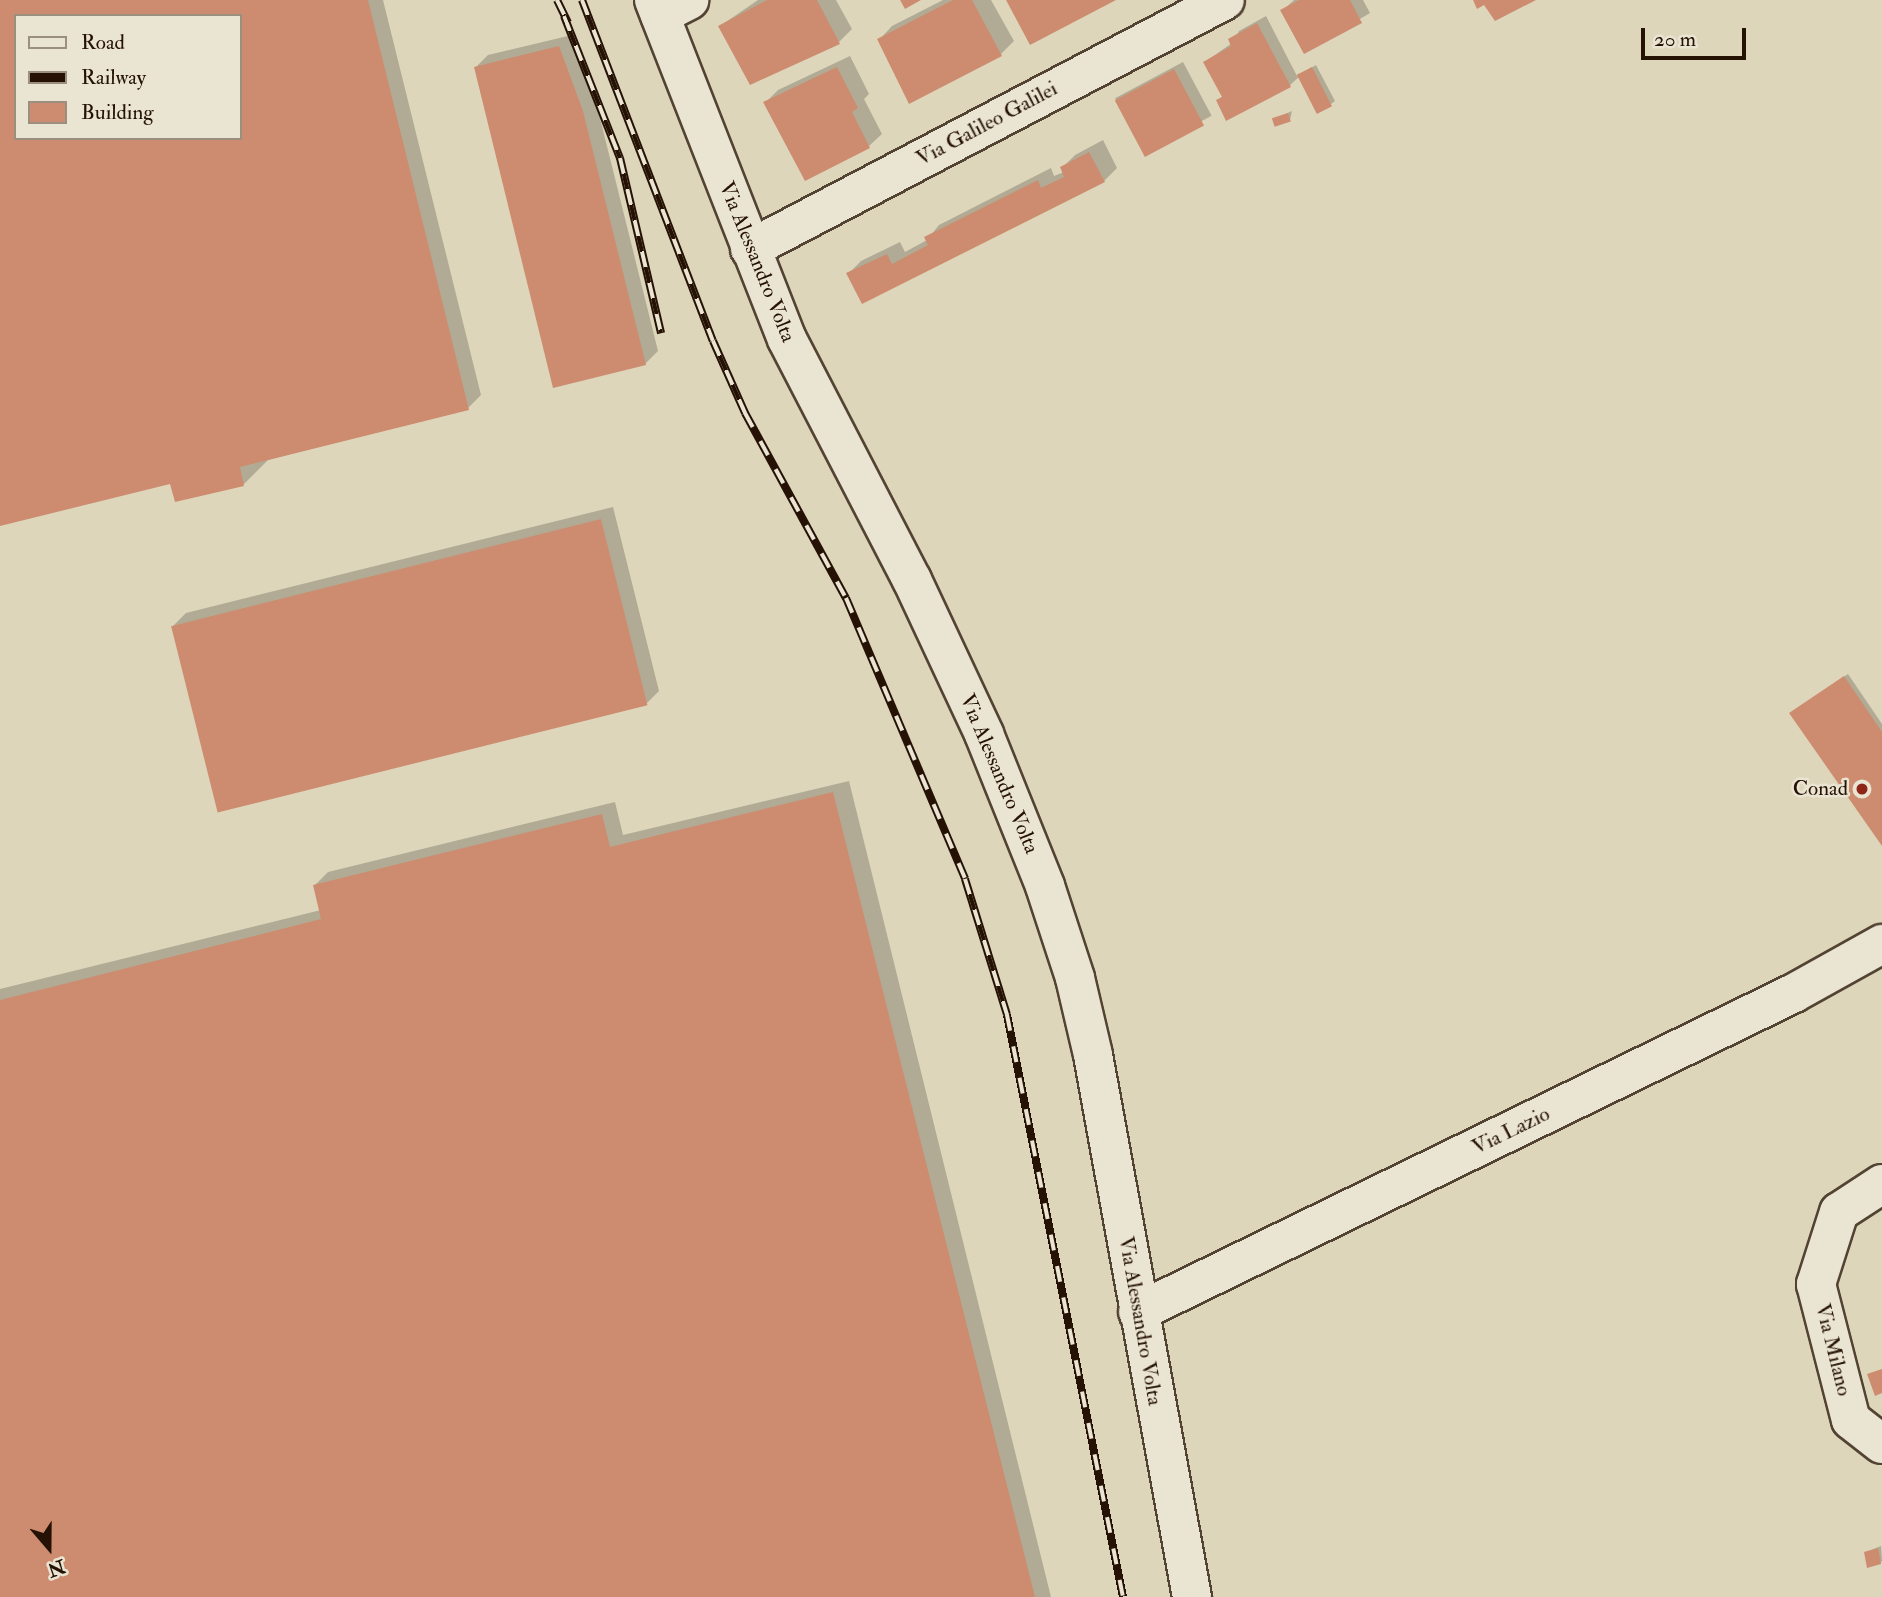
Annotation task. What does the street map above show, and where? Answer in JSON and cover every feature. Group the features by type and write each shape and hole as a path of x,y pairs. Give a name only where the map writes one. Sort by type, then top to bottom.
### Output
{"street":[{"name":"Via Galileo Galilei","path":"750,249 1225,0"},
{"name":"Via Alessandro Volta","path":"668,5 750,249 787,338 912,580 984,734 1045,886 1075,978 1093,1055 1192,1597"},
{"name":"Via Lazio","path":"1138,1312 1794,993 1882,944"},
{"name":"Via Milano","path":"1882,1184 1839,1212 1816,1283 1851,1420 1882,1444"}],"building":[{"path":"0,0 368,0 469,410 240,467 244,486 175,502 170,484 0,526"},
{"path":"767,0 817,0 840,44 750,85 718,26"},
{"path":"900,0 921,0 905,9"},
{"path":"953,0 972,0 1002,56 909,104 877,39"},
{"path":"1006,0 1116,0 1030,45"},
{"path":"1299,0 1350,0 1362,23 1304,54 1280,10"},
{"path":"1473,0 1536,0 1495,21 1484,5 1477,9"},
{"path":"1257,23 1291,87 1226,121 1216,100 1222,97 1203,62 1231,46 1228,39"},
{"path":"559,46 583,111 646,365 553,388 474,67"},
{"path":"837,67 858,108 852,112 870,148 805,181 763,102"},
{"path":"1312,67 1332,106 1317,114 1297,75"},
{"path":"1174,69 1204,126 1145,157 1115,100"},
{"path":"1288,113 1291,122 1275,127 1272,118"},
{"path":"1089,152 1105,182 862,304 846,273 887,254 892,264 928,245 924,237 1038,180 1041,188 1064,177 1060,167"},
{"path":"601,519 647,705 218,812 171,626"},
{"name":"Conad","path":"1844,676 1882,732 1882,846 1789,713"},
{"path":"833,792 1035,1597 0,1597 0,1000 321,919 313,885 602,814 610,847"},
{"path":"1882,1369 1882,1393 1875,1396 1867,1374"},
{"path":"1878,1548 1881,1564 1867,1568 1864,1552"}],"railway":[{"path":"557,0 568,23"},
{"path":"582,0 713,341 745,413 846,598 965,879 1007,1015 1123,1597"},
{"path":"564,16 620,158 661,333"}],"place":[{"name":"Conad","path":"1862,789"}]}
